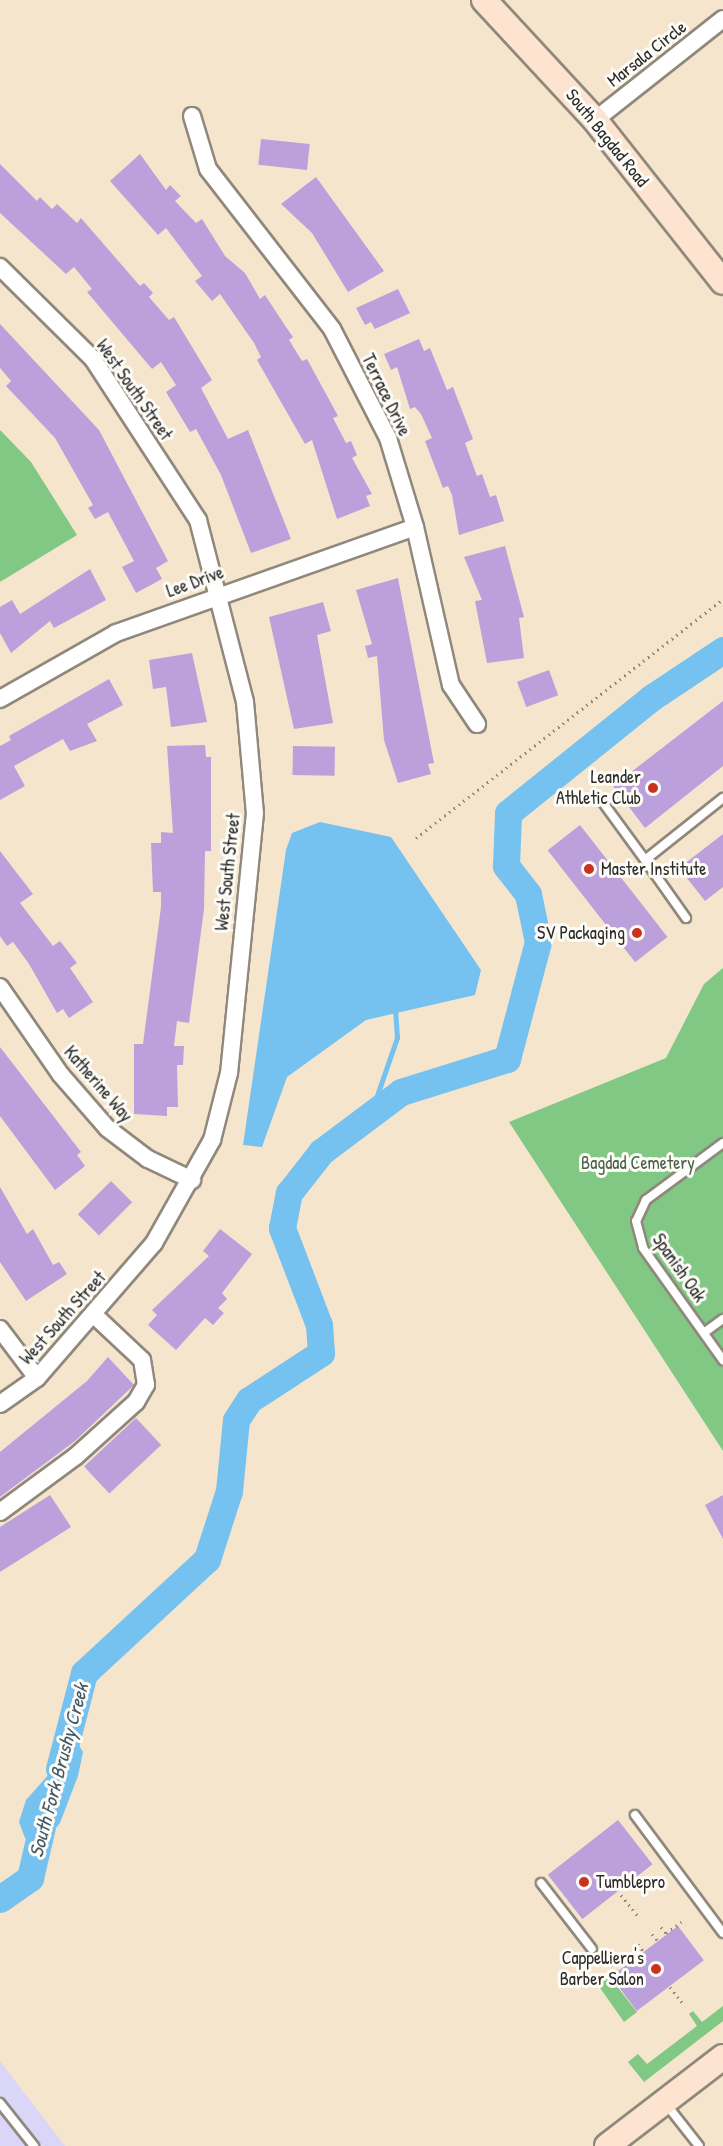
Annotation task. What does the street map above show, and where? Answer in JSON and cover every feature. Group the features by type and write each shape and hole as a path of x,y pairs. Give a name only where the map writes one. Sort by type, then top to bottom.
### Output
{"main road":[{"name":"South Bagdad Road","path":"484,0 595,120 723,282"},
{"path":"607,2146 723,2057"}],"street":[{"name":"Marsala Circle","path":"595,120 723,19"},
{"name":"Terrace Drive","path":"192,116 208,169 332,329 388,438 415,527 451,685 477,724"},
{"name":"West South Street","path":"0,267 93,359 198,520 220,593 245,702 255,813 229,1073 212,1140 192,1180 154,1243 37,1378 0,1404"},
{"name":"Lee Drive","path":"0,699 116,633 220,593 415,527"},
{"name":"Katherine Way","path":"0,987 61,1075 107,1128 148,1159 192,1180"},
{"path":"0,1512 76,1456 136,1402 146,1384 142,1360 93,1314"},
{"path":"0,1329 37,1378"}],"lane":[{"path":"645,860 723,798"},
{"path":"604,804 686,918"},
{"name":"Spanish Oak","path":"723,1143 646,1200 636,1221 643,1248 723,1360"},
{"path":"705,1332 723,1319"},
{"path":"635,1815 723,1933"},
{"path":"541,1883 592,1949"},
{"path":"664,2102 699,2146"},
{"path":"0,2103 34,2146"}],"path":[{"path":"416,838 723,599"},
{"path":"621,1895 637,1915"},
{"path":"661,1927 666,1934 681,1922"},
{"path":"652,1934 658,1941"},
{"path":"638,1944 644,1952"},
{"path":"625,1954 631,1962"},
{"path":"612,1965 618,1972"},
{"path":"670,1987 685,2006"}],"shaded area":[{"path":"0,2061 65,2146 0,2146"}],"green space":[{"path":"0,430 31,462 77,535 0,582"},
{"name":"Bagdad Cemetery","path":"723,968 723,1451 509,1122 666,1058 704,984"},
{"path":"591,1975 598,1982 608,1975 637,2012 624,2022"},
{"path":"723,2006 723,2021 644,2082 628,2062 638,2054 647,2064 697,2026 689,2014 693,2011 702,2022"}],"water":[{"path":"320,822 391,837 481,970 475,995 366,1020 287,1077 262,1147 243,1145 286,850 292,833"},
{"path":"71,1732 83,1752 78,1776 60,1823 41,1846 25,1838 19,1822 26,1800 50,1773"}],"building":[{"path":"261,139 310,144 307,170 258,165"},
{"path":"140,154 166,190 170,185 181,196 175,201 196,223 202,219 225,256 245,273 260,299 265,295 293,337 289,340 302,361 307,359 338,416 333,418 346,443 351,441 357,455 352,458 372,494 366,496 370,506 337,519 312,440 305,444 257,360 261,357 254,343 220,294 212,301 195,281 202,276 166,228 158,235 110,181"},
{"path":"0,164 37,201 40,197 52,209 57,204 77,223 81,218 140,286 144,283 153,293 149,297 169,320 174,317 212,380 201,388 228,439 248,430 291,539 251,553 221,475 196,429 190,432 166,392 176,385 161,362 152,369 87,292 92,289 74,267 66,274 0,213"},
{"path":"316,177 384,271 348,292 312,233 281,204"},
{"path":"398,289 410,313 375,329 371,322 365,325 356,308"},
{"path":"0,324 99,430 168,561 156,568 162,579 136,593 122,567 134,561 108,512 95,519 88,508 93,505 55,438 6,386 11,381 0,368"},
{"path":"419,339 424,351 430,348 447,390 453,387 473,439 465,443 477,476 482,474 490,497 496,495 504,521 459,535 452,495 448,486 443,488 425,441 432,438 421,414 415,407 410,409 397,367 391,370 384,354"},
{"path":"505,546 524,617 519,618 524,658 487,663 475,601 482,600 464,557"},
{"path":"90,569 106,600 54,628 50,621 11,653 0,633 0,607 12,600 20,614"},
{"path":"398,578 434,763 428,764 431,774 398,783 384,740 377,656 368,658 365,646 372,644 356,590"},
{"path":"323,602 331,631 317,635 333,723 294,729 269,617"},
{"path":"192,653 207,722 171,727 166,687 153,689 149,660"},
{"path":"549,670 558,695 526,707 517,682"},
{"path":"109,679 123,705 87,724 97,741 70,751 63,739 14,766 25,786 0,800 0,746 11,740 9,736"},
{"path":"723,701 723,766 645,828 613,786"},
{"path":"205,745 206,757 211,757 211,851 205,851 204,909 189,1023 177,1021 174,1046 184,1046 183,1065 177,1065 178,1107 167,1107 167,1116 134,1114 134,1044 143,1044 161,907 161,892 153,892 151,843 161,843 161,832 173,833 167,746"},
{"path":"293,746 335,747 334,776 292,775"},
{"path":"580,825 667,937 635,962 548,850"},
{"path":"723,834 723,887 705,901 679,868"},
{"path":"0,851 33,894 20,903 53,946 60,941 77,963 70,968 93,1002 69,1018 63,1009 57,1013 29,964 13,942 7,946 0,936"},
{"path":"0,1047 81,1152 77,1155 85,1166 55,1190 0,1116"},
{"path":"111,1181 132,1202 99,1235 78,1214"},
{"path":"0,1187 27,1234 33,1229 53,1265 59,1262 67,1274 26,1301 0,1262"},
{"path":"220,1229 252,1254 222,1293 227,1299 218,1308 224,1313 213,1325 205,1318 176,1350 148,1325 157,1315 152,1310 209,1256 203,1251"},
{"path":"108,1357 134,1385 75,1441 0,1497 0,1452 87,1381"},
{"path":"136,1418 161,1445 109,1493 84,1466"},
{"path":"50,1495 71,1527 0,1572 0,1527"},
{"path":"723,1495 723,1539 705,1505"},
{"path":"618,1820 652,1864 582,1919 548,1875"},
{"path":"678,1926 704,1960 637,2011 611,1977"}],"waterway":[{"name":"South Fork Brushy Creek","path":"59,1769 84,1673 207,1559 229,1491 236,1420 249,1400 321,1353 319,1325 282,1228 289,1193 321,1152 401,1092 507,1059 538,942 528,894 506,866 508,813 651,698 723,650"},
{"path":"372,1110 397,1038 395,1010"},
{"name":"South Fork Brushy Creek","path":"0,1899 30,1878 46,1809"}],"place":[{"name":"Leander Athletic Club","path":"653,788"},
{"name":"Master Institute","path":"589,869"},
{"name":"SV Packaging","path":"637,933"},
{"name":"Tumblepro","path":"584,1882"},
{"name":"Cappelliera's Barber Salon","path":"656,1969"}]}
